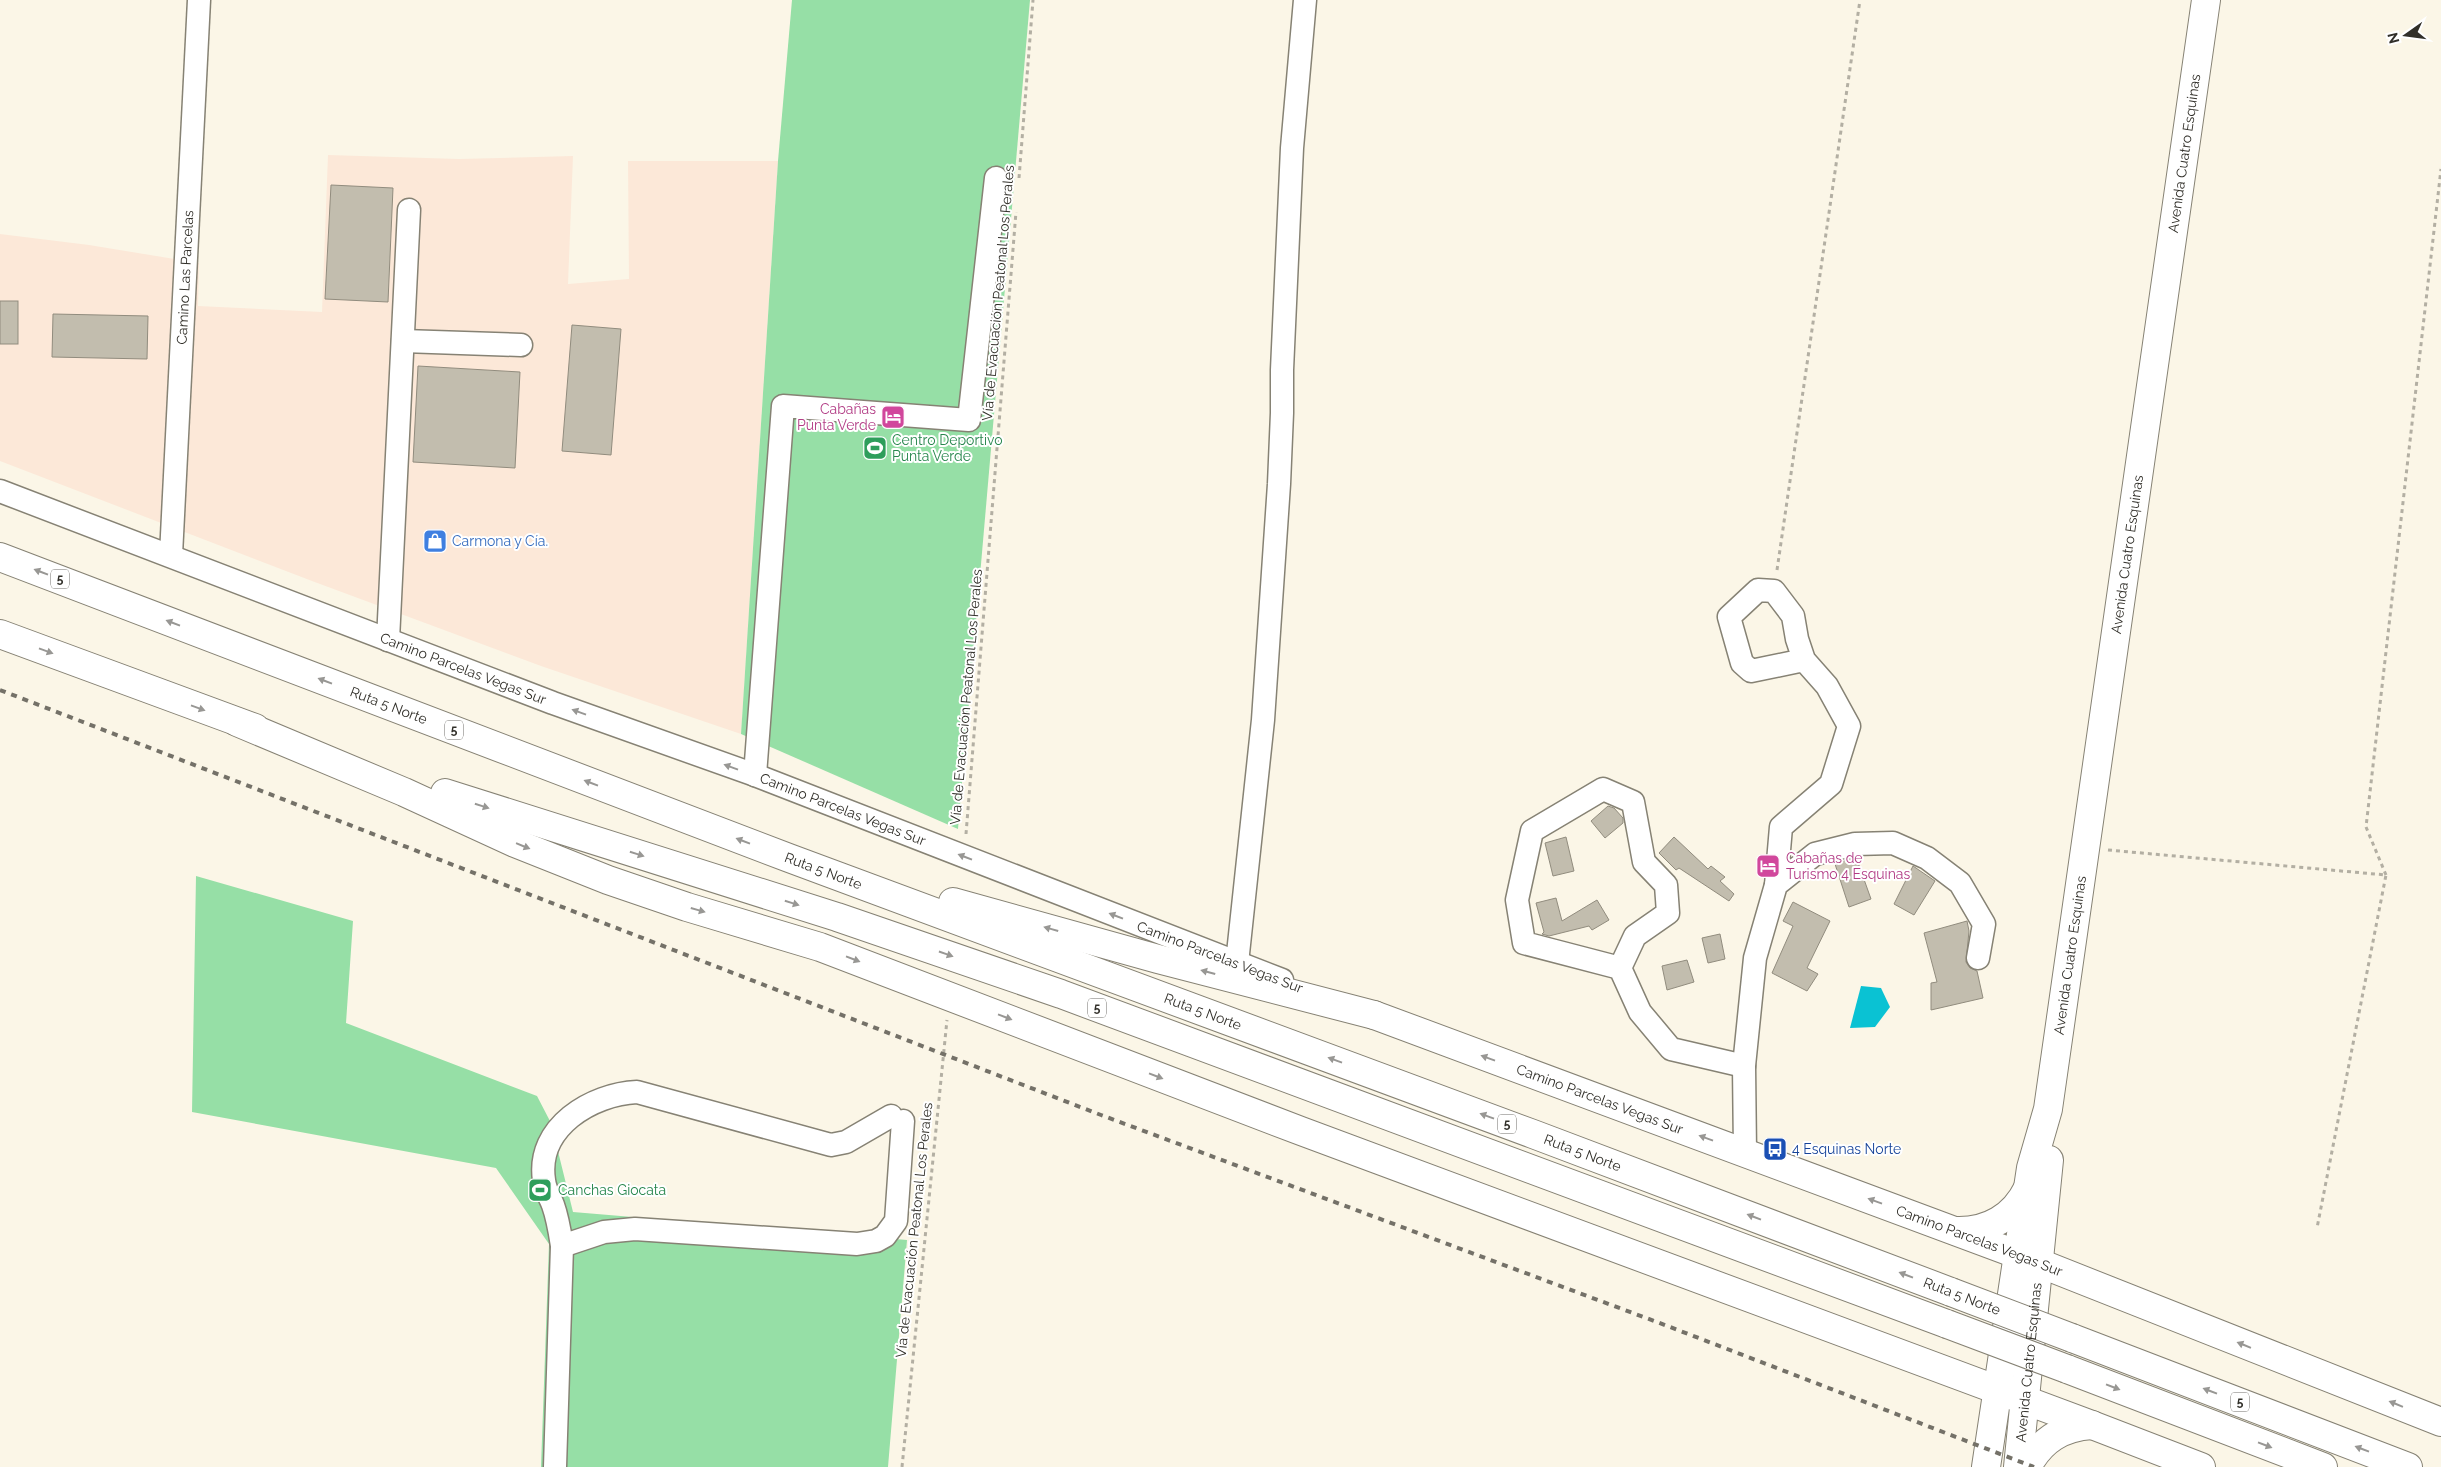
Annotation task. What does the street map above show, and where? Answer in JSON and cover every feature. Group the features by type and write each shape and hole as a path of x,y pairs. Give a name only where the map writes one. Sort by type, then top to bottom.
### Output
{"main road":[{"name":"Avenida Cuatro Esquinas","path":"2018,1467 2024,1400 2028,1187 2035,1150 2048,1109 2206,0"},
{"name":"Ruta 5 Norte","path":"0,557 788,858 1542,1137 2408,1467"},
{"name":"5","path":"0,634 237,722 483,807 837,917 1044,988 1947,1324 2324,1467"},
{"path":"237,722 386,784 515,843 608,880 687,907 820,947 1301,1132 1999,1390 2200,1467"},
{"path":"788,858 1374,1016"},
{"name":"Camino Parcelas Vegas Sur","path":"1374,1016 1955,1231 2441,1422"},
{"name":"Avenida Cuatro Esquinas","path":"1988,1463 1999,1390 2028,1259 2044,1222 2050,1148 2048,1109"},
{"path":"1955,1231 1969,1231 1996,1224 2016,1207 2028,1187"},
{"path":"2044,1222 2046,1234 2056,1255 2082,1281"},
{"path":"2026,1467 2047,1440 2064,1430 2092,1425"}],"street":[{"name":"Camino Las Parcelas","path":"171,555 198,0"},
{"path":"1237,963 1263,720 1279,484 1292,148 1305,0"},
{"path":"755,775 783,406 969,420 996,178"},
{"path":"388,640 409,210"},
{"path":"403,341 521,346"},
{"name":"Camino Parcelas Vegas Sur","path":"0,491 562,706 755,775 1374,1016"},
{"path":"1745,1153 1744,1066 1755,958 1776,885 1781,827 1831,784 1849,726 1827,686 1804,660 1797,639 1793,616 1774,591 1758,590 1729,617 1742,663 1751,671 1804,660"},
{"path":"1620,968 1524,943 1517,900 1532,831 1603,789 1633,802 1644,862 1666,885 1668,913 1635,936 1620,968 1640,1012 1671,1050 1744,1066"},
{"path":"1776,885 1815,854 1855,844 1894,843 1928,858 1960,883 1984,924 1978,958"},
{"path":"554,1467 562,1246 558,1225 544,1181 544,1157 554,1136 570,1117 592,1102 606,1096 637,1092 830,1145 846,1142 897,1118 896,1222 885,1236 876,1241 857,1244 635,1229 604,1232 562,1246"}],"path":[{"name":"Vía de Evacuación Peatonal Los Perales","path":"1018,188 1033,0"},
{"path":"1774,591 1860,0"},
{"path":"2317,1228 2386,875 2366,827 2441,169"},
{"name":"Vía de Evacuación Peatonal Los Perales","path":"964,857 1016,208"},
{"path":"2086,848 2386,875"},
{"name":"Vía de Evacuación Peatonal Los Perales","path":"902,1467 949,996"}],"shaded area":[{"path":"328,155 459,159 573,156 568,284 629,279 628,161 778,161 741,734 541,666 312,581 0,461 0,234 89,245 199,263 198,306 322,312"}],"green space":[{"name":"Centro Deportivo Punta Verde","path":"792,0 1030,0 958,829 741,734 778,161"},
{"name":"Canchas Giocata","path":"196,876 353,921 346,1023 537,1096 551,1123 573,1212 907,1240 888,1467 541,1467 549,1244 496,1168 192,1112"}],"water":[{"path":"1861,986 1881,988 1890,1007 1875,1027 1850,1028"}],"building":[{"path":"331,185 393,188 388,302 325,299"},
{"path":"0,301 18,301 18,344 0,344"},
{"path":"53,314 148,316 147,359 52,357"},
{"path":"572,325 621,329 611,455 562,451"},
{"path":"418,366 520,372 515,468 413,462"},
{"path":"1608,806 1614,808 1623,818 1623,823 1605,838 1591,821"},
{"path":"1566,837 1574,871 1553,876 1545,843"},
{"path":"1674,837 1708,869 1711,866 1725,877 1720,881 1734,894 1729,901 1679,868 1676,870 1659,853"},
{"path":"1856,857 1871,899 1849,907 1835,864"},
{"path":"1913,866 1935,881 1914,915 1894,904"},
{"path":"1556,898 1562,921 1597,900 1609,920 1592,930 1589,926 1549,936 1542,934 1544,932 1536,903"},
{"path":"1793,902 1830,921 1807,968 1818,974 1807,991 1772,973 1793,926 1783,921"},
{"path":"1967,921 1969,931 1966,962 1970,968 1977,971 1983,998 1931,1010 1931,983 1937,982 1924,933"},
{"path":"1720,934 1725,959 1708,963 1702,938"},
{"path":"1687,960 1694,982 1667,990 1662,966"}],"railway":[{"path":"0,690 1101,1115 1657,1322 2034,1467"}],"place":[{"name":"Cabañas Punta Verde","path":"893,417"},
{"name":"Centro Deportivo Punta Verde","path":"875,448"},
{"name":"Carmona y Cía.","path":"435,541"},
{"name":"Cabañas de Turismo 4 Esquinas","path":"1768,866"},
{"name":"4 Esquinas Norte","path":"1775,1149"},
{"name":"Canchas Giocata","path":"540,1190"}]}
